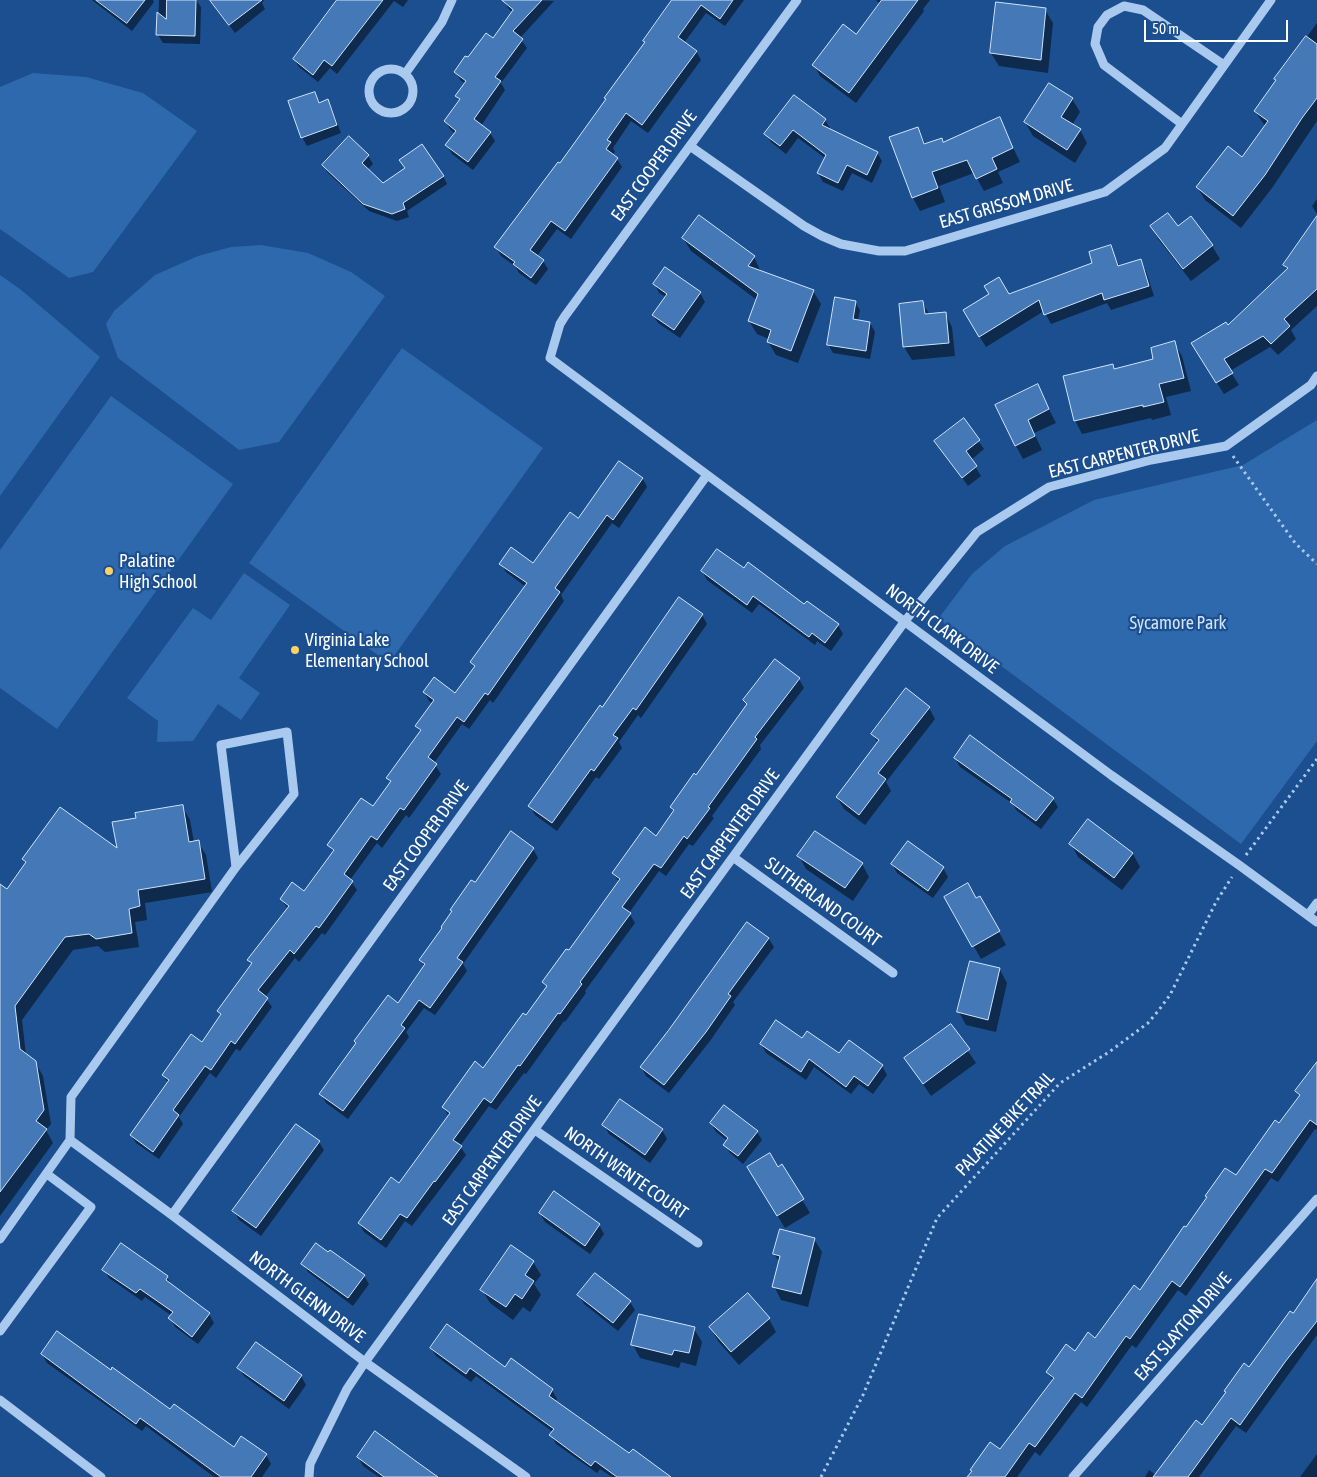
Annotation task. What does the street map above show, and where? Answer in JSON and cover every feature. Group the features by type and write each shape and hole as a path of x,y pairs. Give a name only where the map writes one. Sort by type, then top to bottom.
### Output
{"street":[{"path":"405,74 442,22 452,0"},
{"name":"EAST COOPER DRIVE","path":"550,358 560,324 565,316 797,0"},
{"name":"EAST GRISSOM DRIVE","path":"690,146 804,226 822,236 842,244 861,248 905,251 1105,192 1166,148 1272,0"},
{"path":"1182,124 1104,65 1095,44 1098,27 1102,21 1107,15 1124,6 1143,10 1224,66"},
{"path":"391,69 405,74 413,87 411,102 399,112 384,112 378,108 370,97 371,84 374,78 384,70 391,69"},
{"name":"NORTH CLARK DRIVE","path":"550,358 1111,775 1240,865 1317,922"},
{"name":"EAST CARPENTER DRIVE","path":"309,1477 310,1464 348,1389 365,1362 905,622 977,532 1049,487 1151,460 1226,446 1311,385 1317,376"},
{"name":"EAST COOPER DRIVE","path":"172,1215 708,475"},
{"path":"0,1240 70,1140 71,1097 236,867 294,794 287,732 221,745 236,867"},
{"name":"SUTHERLAND COURT","path":"733,857 893,973"},
{"path":"1308,915 1317,903"},
{"name":"NORTH WENTE COURT","path":"535,1130 698,1243"},
{"name":"NORTH GLENN DRIVE","path":"70,1140 365,1362 526,1477"},
{"path":"0,1331 91,1207 47,1174"},
{"name":"EAST SLAYTON DRIVE","path":"1073,1477 1317,1199"},
{"path":"0,1400 102,1477"}],"path":[{"path":"1226,446 1295,543 1317,564"},
{"name":"PALATINE BIKE TRAIL","path":"821,1477 864,1395 937,1218 1060,1082 1109,1052 1148,1023 1159,1010 1170,995 1216,902 1250,848 1317,759"}],"green space":[{"path":"33,73 86,77 143,93 197,131 93,272 69,278 0,229 0,87"},
{"path":"261,245 308,253 351,272 385,296 279,442 239,450 118,358 106,324 114,311 155,275 198,256 231,247"},
{"path":"0,275 20,289 100,357 0,496"},
{"path":"402,348 543,448 389,663 249,563"},
{"path":"111,396 233,484 57,729 0,688 0,550"},
{"name":"Sycamore Park","path":"1317,420 1317,741 1241,844 938,619 972,574 1005,546 1094,500 1243,465"},
{"path":"244,573 290,605 239,678 260,693 241,720 218,704 193,741 157,742 158,721 127,698 193,608 211,620"}],"building":[{"path":"96,0 145,0 127,23"},
{"path":"167,0 196,0 195,36 156,35 157,12 166,19"},
{"path":"210,0 262,0 229,25"},
{"path":"337,0 383,0 332,66 324,60 313,75 293,59"},
{"path":"502,0 542,0 513,31 523,39 495,77 501,81 474,119 491,132 468,162 445,145 456,131 444,121 460,99 455,96 466,81 454,72 465,56 468,57 486,33 493,38 513,10"},
{"path":"672,0 733,0 720,19 701,5 678,37 697,51 642,125 626,113 607,140 611,142 606,149 618,158 565,231 551,221 530,250 544,260 531,278 513,264 515,262 494,247 558,162 560,163 606,99 604,98 645,42 643,41"},
{"path":"882,0 918,0 849,93 812,65 843,24 856,34"},
{"path":"996,2 1046,8 1041,60 990,53"},
{"path":"1306,36 1317,44 1317,98 1265,175 1233,216 1196,187 1228,146 1242,157 1268,121 1254,111 1276,80 1274,79"},
{"path":"1049,83 1073,98 1061,117 1081,129 1067,150 1024,122"},
{"path":"315,92 319,103 328,99 337,125 301,138 288,101"},
{"path":"794,95 826,119 822,125 878,152 867,175 847,165 838,183 817,173 826,155 793,130 780,146 764,134"},
{"path":"1000,117 1013,148 992,158 997,169 976,179 967,160 932,172 938,188 912,198 889,137 918,127 924,144 942,138 943,142"},
{"path":"349,136 369,155 362,163 383,183 405,168 399,160 422,144 444,176 403,203 405,209 392,214 363,204 322,165"},
{"path":"1168,213 1178,226 1191,216 1213,245 1183,269 1150,226"},
{"path":"699,215 755,256 748,266 814,290 791,351 767,342 771,330 748,321 758,294 682,238"},
{"path":"1317,216 1317,289 1284,319 1290,326 1271,344 1263,336 1224,359 1233,373 1216,383 1191,343 1226,322 1228,325 1288,268 1283,265"},
{"path":"1111,245 1118,266 1141,259 1149,286 1104,300 1102,293 1044,315 1039,300 979,337 963,310 989,294 984,286 999,277 1009,294 1092,263 1089,252"},
{"path":"665,267 701,292 674,330 652,315 667,294 653,284"},
{"path":"835,297 856,301 853,319 870,322 866,351 827,345"},
{"path":"923,301 925,314 946,312 949,343 903,347 899,304"},
{"path":"1175,341 1184,378 1159,384 1164,402 1074,421 1063,376 1113,364 1114,369 1153,359 1151,348"},
{"path":"1038,384 1049,409 1028,420 1035,436 1015,446 995,405"},
{"path":"964,418 980,440 966,451 977,466 962,478 934,441"},
{"path":"619,461 643,478 613,520 607,515 555,588 560,592 488,695 485,693 464,722 457,717 428,757 437,764 404,810 400,808 377,840 371,836 344,874 353,881 319,928 316,926 294,954 290,950 258,990 268,998 235,1044 231,1041 211,1070 205,1066 173,1110 179,1115 153,1152 130,1135 169,1080 162,1075 191,1034 202,1042 221,1014 217,1011 252,963 247,960 289,906 280,899 292,882 304,891 334,850 327,845 361,798 373,806 391,781 386,778 421,730 415,726 434,700 423,692 434,677 455,693 475,666 470,662 527,583 499,564 511,547 533,563 570,512 578,518"},
{"path":"717,549 744,568 748,562 804,604 807,601 839,624 825,643 812,633 809,637 753,596 747,605 701,571"},
{"path":"679,597 703,614 636,710 633,708 613,735 618,738 594,771 591,769 552,823 528,806 600,705 602,707"},
{"path":"775,659 800,678 755,737 757,739 687,839 684,836 661,868 654,864 622,907 631,913 580,982 582,984 560,1014 558,1013 491,1103 484,1098 453,1140 462,1146 407,1218 400,1214 381,1240 358,1223 391,1177 399,1183 450,1113 442,1107 475,1061 483,1068 523,1013 526,1015 547,986 542,982 566,949 569,950 620,879 612,873 645,827 656,836 674,810 670,807 694,773 696,775 747,704 743,700"},
{"path":"906,688 930,707 878,773 886,779 859,815 836,797 879,740 871,734"},
{"path":"970,735 1054,798 1036,821 1010,802 1012,799 954,758"},
{"path":"183,805 189,842 199,840 205,879 138,890 140,906 129,909 132,933 96,939 89,934 65,937 15,1006 20,1049 36,1061 44,1110 36,1121 47,1129 0,1192 0,884 7,889 26,862 22,859 60,807 117,848 112,822 136,818 135,813"},
{"path":"1088,819 1133,853 1114,878 1069,844"},
{"path":"511,831 534,848 457,958 463,962 430,1008 419,1000 401,1025 405,1028 343,1111 319,1094 356,1043 354,1041 388,995 398,1003 425,964 419,960 442,928 452,911 450,910 471,880 475,882"},
{"path":"815,831 863,863 845,888 797,856"},
{"path":"908,841 944,867 928,891 891,864"},
{"path":"968,883 976,898 980,896 1000,931 972,947 944,897"},
{"path":"747,922 769,938 728,994 731,996 706,1032 664,1085 640,1067"},
{"path":"970,961 1000,968 988,1020 957,1012"},
{"path":"776,1020 802,1038 807,1031 839,1053 849,1040 883,1065 868,1086 854,1076 846,1087 809,1059 801,1072 760,1044"},
{"path":"951,1024 970,1049 923,1084 904,1058"},
{"path":"1317,1062 1317,1125 1310,1120 1272,1173 1265,1169 1180,1287 1172,1281 1130,1339 1126,1336 1082,1398 1075,1393 1035,1447 1029,1443 1005,1477 967,1477 990,1442 1000,1449 1054,1378 1046,1372 1066,1344 1075,1351 1088,1332 1095,1338 1134,1285 1140,1290 1184,1226 1186,1227 1207,1197 1205,1196 1225,1168 1236,1175 1275,1120 1279,1123 1300,1095 1295,1091"},
{"path":"620,1099 663,1129 645,1155 602,1125"},
{"path":"724,1105 758,1131 738,1156 723,1145 728,1138 710,1123"},
{"path":"296,1124 320,1141 256,1228 232,1211"},
{"path":"770,1153 778,1167 782,1164 804,1199 777,1216 747,1167"},
{"path":"554,1191 600,1224 585,1246 539,1213"},
{"path":"780,1229 815,1238 801,1294 772,1287 780,1256 773,1254"},
{"path":"121,1243 168,1276 166,1280 210,1313 192,1337 168,1318 173,1312 140,1289 136,1293 102,1270"},
{"path":"316,1243 328,1252 330,1250 365,1275 348,1298 301,1264"},
{"path":"511,1245 534,1261 525,1275 534,1281 522,1299 515,1294 506,1307 480,1290"},
{"path":"595,1273 631,1301 613,1323 577,1295"},
{"path":"1317,1279 1317,1321 1240,1425 1231,1418 1188,1477 1153,1477 1196,1420 1202,1425 1244,1363 1249,1367 1290,1311 1293,1313"},
{"path":"748,1293 770,1318 731,1352 709,1327"},
{"path":"639,1314 695,1327 689,1353 674,1350 672,1355 631,1345"},
{"path":"447,1324 505,1367 511,1358 553,1389 549,1396 629,1453 633,1449 671,1477 617,1477 595,1461 591,1466 549,1435 554,1429 470,1368 466,1374 430,1348"},
{"path":"57,1331 111,1370 112,1367 170,1409 174,1404 234,1447 241,1436 267,1454 251,1477 221,1477 140,1418 136,1424 41,1354"},
{"path":"256,1342 302,1375 284,1401 237,1368"},
{"path":"375,1431 438,1477 384,1477 357,1457"}],"place":[{"name":"Palatine High School","path":"109,571"},
{"name":"Virginia Lake Elementary School","path":"295,650"}]}
